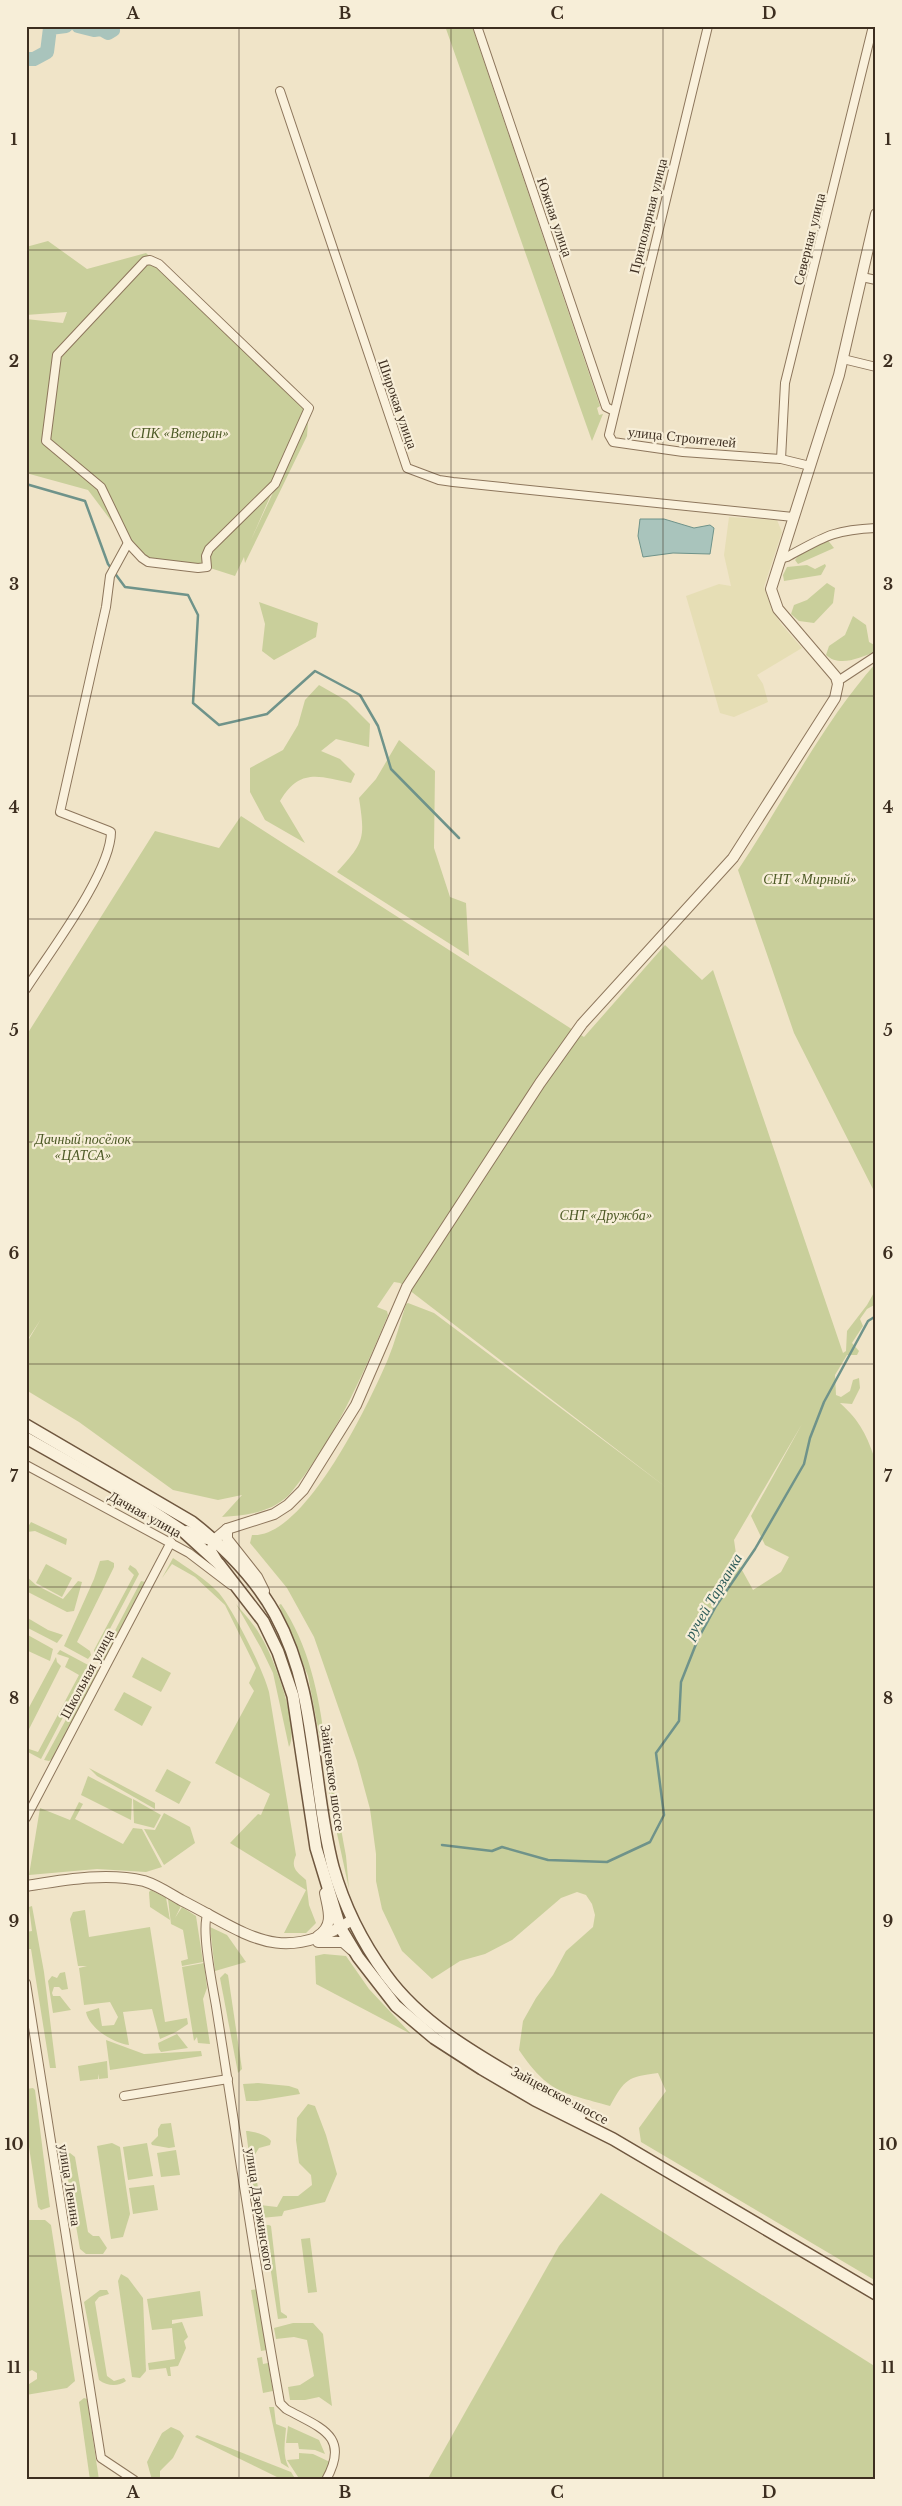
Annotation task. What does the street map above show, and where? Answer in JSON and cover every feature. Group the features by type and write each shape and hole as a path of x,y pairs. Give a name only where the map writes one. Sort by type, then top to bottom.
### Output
{"main road":[{"name":"Зайцевское шоссе","path":"26,1425 165,1505 214,1540 245,1572 274,1613 302,1687 311,1729 327,1841 339,1886 352,1920 384,1973 405,1997 448,2034 547,2094 613,2139"},
{"name":"Зайцевское шоссе","path":"26,1438 168,1520 219,1564 244,1595 269,1632 291,1687 298,1721 316,1848 340,1927 358,1957 396,2006 434,2038 535,2100 613,2139"},
{"path":"613,2139 876,2294"}],"street":[{"name":"Южная улица","path":"477,26 606,407 614,411"},
{"name":"Приполярная улица","path":"614,411 708,26"},
{"name":"Северная улица","path":"781,459 785,384 874,26"},
{"name":"Широкая улица","path":"280,91 407,468 439,480 453,482 793,517"},
{"path":"219,1564 211,1550 214,1540 227,1529 274,1514 288,1505 303,1490 356,1405 407,1287 542,1080 582,1024 738,851 830,707 837,693 838,681 774,602 771,589 793,517 847,360 869,279 876,214"},
{"path":"150,260 159,264 309,408 275,484 209,549 206,556 207,567 198,568 148,562 128,543 101,487 46,441 57,355 145,262 150,260"},
{"path":"847,360 876,367"},
{"name":"улица Строителей","path":"614,411 609,435 614,442 683,452 781,459 810,466"},
{"path":"780,559 828,534 852,529 876,528"},
{"path":"26,990 98,875 110,840 111,832 60,812 106,607 108,582 128,543"},
{"path":"838,681 876,656"},
{"name":"Дачная улица","path":"26,1464 171,1542 203,1562 244,1595"},
{"path":"168,1520 201,1538 214,1540"},
{"path":"227,1529 227,1539 257,1577 274,1613"},
{"name":"Школьная улица","path":"26,1818 171,1542"},
{"path":"309,1942 322,1933 330,1919 316,1848"},
{"path":"30,1885 78,1878 114,1877 146,1882 265,1941 292,1945 309,1942 343,1942 358,1957"},
{"name":"улица Дзержинского","path":"203,1911 259,2286 280,2403 286,2409 330,2435 335,2446 336,2456 326,2480"},
{"path":"309,1942 352,1920"},
{"path":"340,1927 361,1942 384,1973"},
{"name":"улица Ленина","path":"26,1983 101,2458 134,2480"},
{"path":"124,2096 228,2079"}],"shaded area":[{"path":"729,517 777,520 782,532 764,587 772,610 802,648 757,675 763,684 768,702 734,717 720,713 686,596 719,584 731,586 724,555"}],"green space":[{"path":"445,26 472,26 600,406 597,408 599,415 603,414 592,441"},
{"name":"СПК «Ветеран»","path":"48,241 87,269 146,253 309,408 251,540 303,428 308,422 307,436 245,563 244,557 235,576 207,567 148,562 128,543 88,490 26,473 26,319 63,323 67,312 26,315 26,247"},
{"path":"826,538 834,548 798,564 795,560 798,556"},
{"path":"825,564 826,566 821,575 784,581 783,575 787,567 807,565 815,569"},
{"path":"827,583 835,588 833,603 814,623 799,621 791,614 794,605 807,600"},
{"path":"259,602 318,623 316,637 274,660 262,651 265,624"},
{"path":"853,616 866,625 869,642 876,646 876,652 857,659 837,661 832,659 826,655 829,646 845,635"},
{"name":"СНТ «Мирный»","path":"876,663 876,1195 794,1033 738,870 820,738 856,687"},
{"path":"319,685 347,701 370,724 369,747 336,739 321,751 340,759 355,774 351,783 329,778 311,777 295,783 287,790 280,801 305,843 265,820 250,792 250,768 283,750 298,725 305,700"},
{"path":"399,740 435,771 434,848 450,897 466,903 469,956 337,872 353,853 361,839 362,822 359,798 376,779"},
{"path":"241,816 584,1037 665,945 702,980 713,970 843,1353 846,1351 847,1331 867,1305 876,1289 876,1304 867,1309 860,1319 863,1326 852,1343 859,1351 857,1355 847,1355 835,1375 836,1395 841,1397 850,1391 853,1380 859,1378 860,1388 852,1404 840,1403 862,1430 870,1444 876,1462 876,2281 641,2142 639,2128 666,2091 658,2073 640,2076 628,2081 619,2090 610,2106 568,2094 548,2083 519,2050 523,2021 536,1998 553,1975 566,1951 593,1927 595,1915 592,1904 586,1895 577,1892 561,1898 512,1940 485,1954 460,1961 432,1979 402,1951 382,1909 376,1881 376,1854 370,1809 357,1761 314,1637 287,1588 250,1543 252,1535 272,1530 293,1515 314,1492 333,1464 367,1405 388,1359 406,1304 408,1303 434,1313 667,1488 400,1283 394,1282 377,1307 387,1311 388,1315 357,1386 320,1453 289,1495 274,1506 258,1512 222,1517 242,1495 218,1500 173,1490 79,1422 26,1390 26,1344 41,1319 26,1342 26,1036 155,831 219,848","holes":["802,1424 751,1516 765,1545 789,1557 781,1572 753,1590 737,1561 734,1540"]},
{"path":"31,1522 67,1539 66,1545 35,1531 27,1532 26,1541 26,1530"},
{"path":"173,1558 214,1588 225,1601 240,1626 266,1682 296,1855 294,1867 306,1880 309,1905 316,1923 306,1933 284,1933 306,1890 230,1843 258,1814 261,1815 270,1794 215,1763 254,1691 249,1683 256,1668 225,1605 195,1577 172,1564 162,1578"},
{"path":"108,1560 114,1563 114,1567 77,1642 90,1651 91,1655 88,1659 64,1646 100,1561"},
{"path":"46,1564 72,1578 62,1597 36,1583"},
{"path":"130,1565 139,1574 95,1657 94,1650 134,1575 128,1569"},
{"path":"26,1576 36,1585 63,1599 78,1581 82,1582 74,1611 67,1612 26,1591"},
{"path":"141,1581 145,1582 144,1586 103,1665 98,1663"},
{"path":"236,1604 258,1631 278,1674 291,1723 289,1747 273,1673"},
{"path":"281,1604 291,1620 306,1653 320,1707 325,1743 321,1744 308,1676 279,1605"},
{"path":"26,1617 48,1630 63,1635 57,1643 26,1627"},
{"path":"26,1634 53,1649 50,1661 26,1650"},
{"path":"60,1650 90,1666 41,1759 26,1751 26,1748 38,1752 79,1675 65,1667 69,1658 57,1654"},
{"path":"56,1657 57,1662 61,1666 26,1735 26,1713"},
{"path":"142,1657 171,1673 161,1692 132,1677"},
{"path":"94,1668 100,1671 52,1759 49,1761 44,1760"},
{"path":"124,1692 152,1707 142,1726 114,1710"},
{"path":"326,1748 346,1856 349,1889 330,1801 324,1749"},
{"path":"89,1768 155,1803 155,1809 97,1776"},
{"path":"167,1769 191,1782 179,1804 155,1791"},
{"path":"88,1776 132,1799 131,1820 81,1795"},
{"path":"133,1799 161,1815 154,1828 134,1823"},
{"path":"79,1802 83,1804 75,1819 123,1844 133,1828 142,1829 162,1867 146,1872 97,1869 29,1875 40,1808 70,1820"},
{"path":"164,1813 190,1827 195,1843 164,1865 144,1829 155,1830"},
{"path":"151,1890 166,1898 170,1920 150,1907 149,1892"},
{"path":"168,1899 181,1906 175,1918 182,1907 196,1916 203,1962 182,1966 181,1961 188,1959 183,1930 171,1924"},
{"path":"32,1906 44,1972 56,2068 50,2068 31,1949 26,1949 26,1932 32,1931 29,1907"},
{"path":"85,1910 89,1937 150,1927 165,2022 187,2018 188,2024 160,2039 152,2009 123,2012 129,2045 109,2038 92,2024 86,2012 99,2008 102,2026 114,2025 118,2017 110,2002 84,2005 79,1968 87,1966 78,1966 70,1919 73,1912"},
{"path":"210,1927 227,1935 246,1962 215,1971"},
{"path":"324,1954 346,1956 369,1989 411,2034 316,1984 315,1956"},
{"path":"204,1963 207,1988 203,1999 210,2044 198,2043 197,2037 194,2041 182,1967"},
{"path":"65,1972 68,1989 62,1990 59,1987 54,1987 52,1993 53,1996 60,1996 71,2010 53,2013 48,1981 52,1976 57,1978 60,1973"},
{"path":"225,1973 228,1975 242,2069 238,2073 220,1978"},
{"path":"177,2034 188,2048 161,2052 158,2043"},
{"path":"106,2040 144,2054 201,2051 202,2056 110,2070"},
{"path":"107,2061 108,2078 99,2079 98,2074 98,2079 80,2081 78,2066"},
{"path":"258,2083 289,2086 298,2089 300,2094 246,2101 243,2084"},
{"path":"33,2088 35,2090 50,2207 41,2210 38,2207 26,2127 26,2089"},
{"path":"308,2104 315,2106 326,2135 337,2174 325,2202 284,2211 282,2216 261,2218 257,2216 246,2131 260,2134 271,2141 270,2145 259,2148 254,2156 260,2205 277,2207 283,2196 298,2196 312,2185 311,2175 299,2163 296,2140 297,2118"},
{"path":"171,2123 175,2147 169,2148 152,2145 151,2143 158,2136 158,2129 161,2124"},
{"path":"112,2143 120,2147 130,2214 123,2237 111,2239 97,2146"},
{"path":"147,2143 153,2176 128,2180 123,2147"},
{"path":"176,2150 180,2175 161,2177 157,2153"},
{"path":"70,2153 75,2157 88,2232 93,2236 99,2236 107,2248 103,2254 86,2254 80,2249 64,2156"},
{"path":"154,2185 158,2210 133,2214 129,2188"},
{"path":"601,2193 876,2367 876,2480 427,2480 559,2246"},
{"path":"26,2220 45,2220 51,2225 75,2381 67,2388 26,2395 26,2386 37,2379 37,2373 32,2370 26,2373"},
{"path":"264,2225 271,2226 281,2312 287,2318 278,2319"},
{"path":"310,2238 317,2292 308,2293 301,2239"},
{"path":"121,2274 128,2278 143,2298 146,2371 140,2378 132,2377 118,2281"},
{"path":"257,2289 267,2350 261,2351 251,2290"},
{"path":"100,2290 107,2290 109,2294 99,2297 95,2302 107,2376 114,2381 124,2378 126,2381 116,2385 109,2385 99,2380 84,2302"},
{"path":"200,2291 203,2316 172,2320 172,2324 182,2322 188,2337 184,2341 186,2348 178,2366 170,2367 171,2376 168,2376 166,2368 149,2370 148,2363 175,2359 172,2328 152,2330 147,2299"},
{"path":"293,2323 313,2323 323,2334 332,2406 319,2397 305,2400 290,2400 288,2387 300,2385 314,2376 307,2340 294,2337 276,2339 274,2328"},
{"path":"262,2357 263,2364 268,2363 273,2391 263,2393 257,2358"},
{"path":"84,2398 87,2399 99,2480 90,2480 79,2402"},
{"path":"269,2407 274,2407 276,2424 286,2428 285,2453 289,2468 281,2463"},
{"path":"288,2426 319,2440 325,2454 315,2450 299,2449 298,2443 286,2443"},
{"path":"171,2427 180,2431 184,2436 173,2458 160,2471 160,2480 152,2480 147,2462 162,2433"},
{"path":"197,2435 291,2472 296,2480 283,2480 195,2437"},
{"path":"299,2453 313,2454 330,2462 323,2480 300,2480 287,2460 299,2459"}],"water":[{"path":"640,519 664,519 694,528 710,525 714,528 710,554 673,553 643,557 638,536"}],"waterway":[{"path":"26,59 34,59 47,52 50,28 66,26"},
{"path":"78,26 94,30 101,29 108,33 113,30 112,26"},
{"path":"26,484 85,501 108,564 125,587 188,595 198,615 193,703 219,725 267,714 315,671 360,695 378,726 391,769 459,838"},
{"name":"ручей Тарзанка","path":"442,1845 492,1851 502,1847 548,1860 607,1862 650,1842 664,1815 656,1753 679,1721 681,1682 698,1639 716,1606 755,1549 804,1464 810,1438 824,1402 868,1321 876,1316"}],"park label":[{"name":"Дачный посёлок «ЦАТСА»","path":"83,1148"},
{"name":"СНТ «Дружба»","path":"606,1215"}]}
